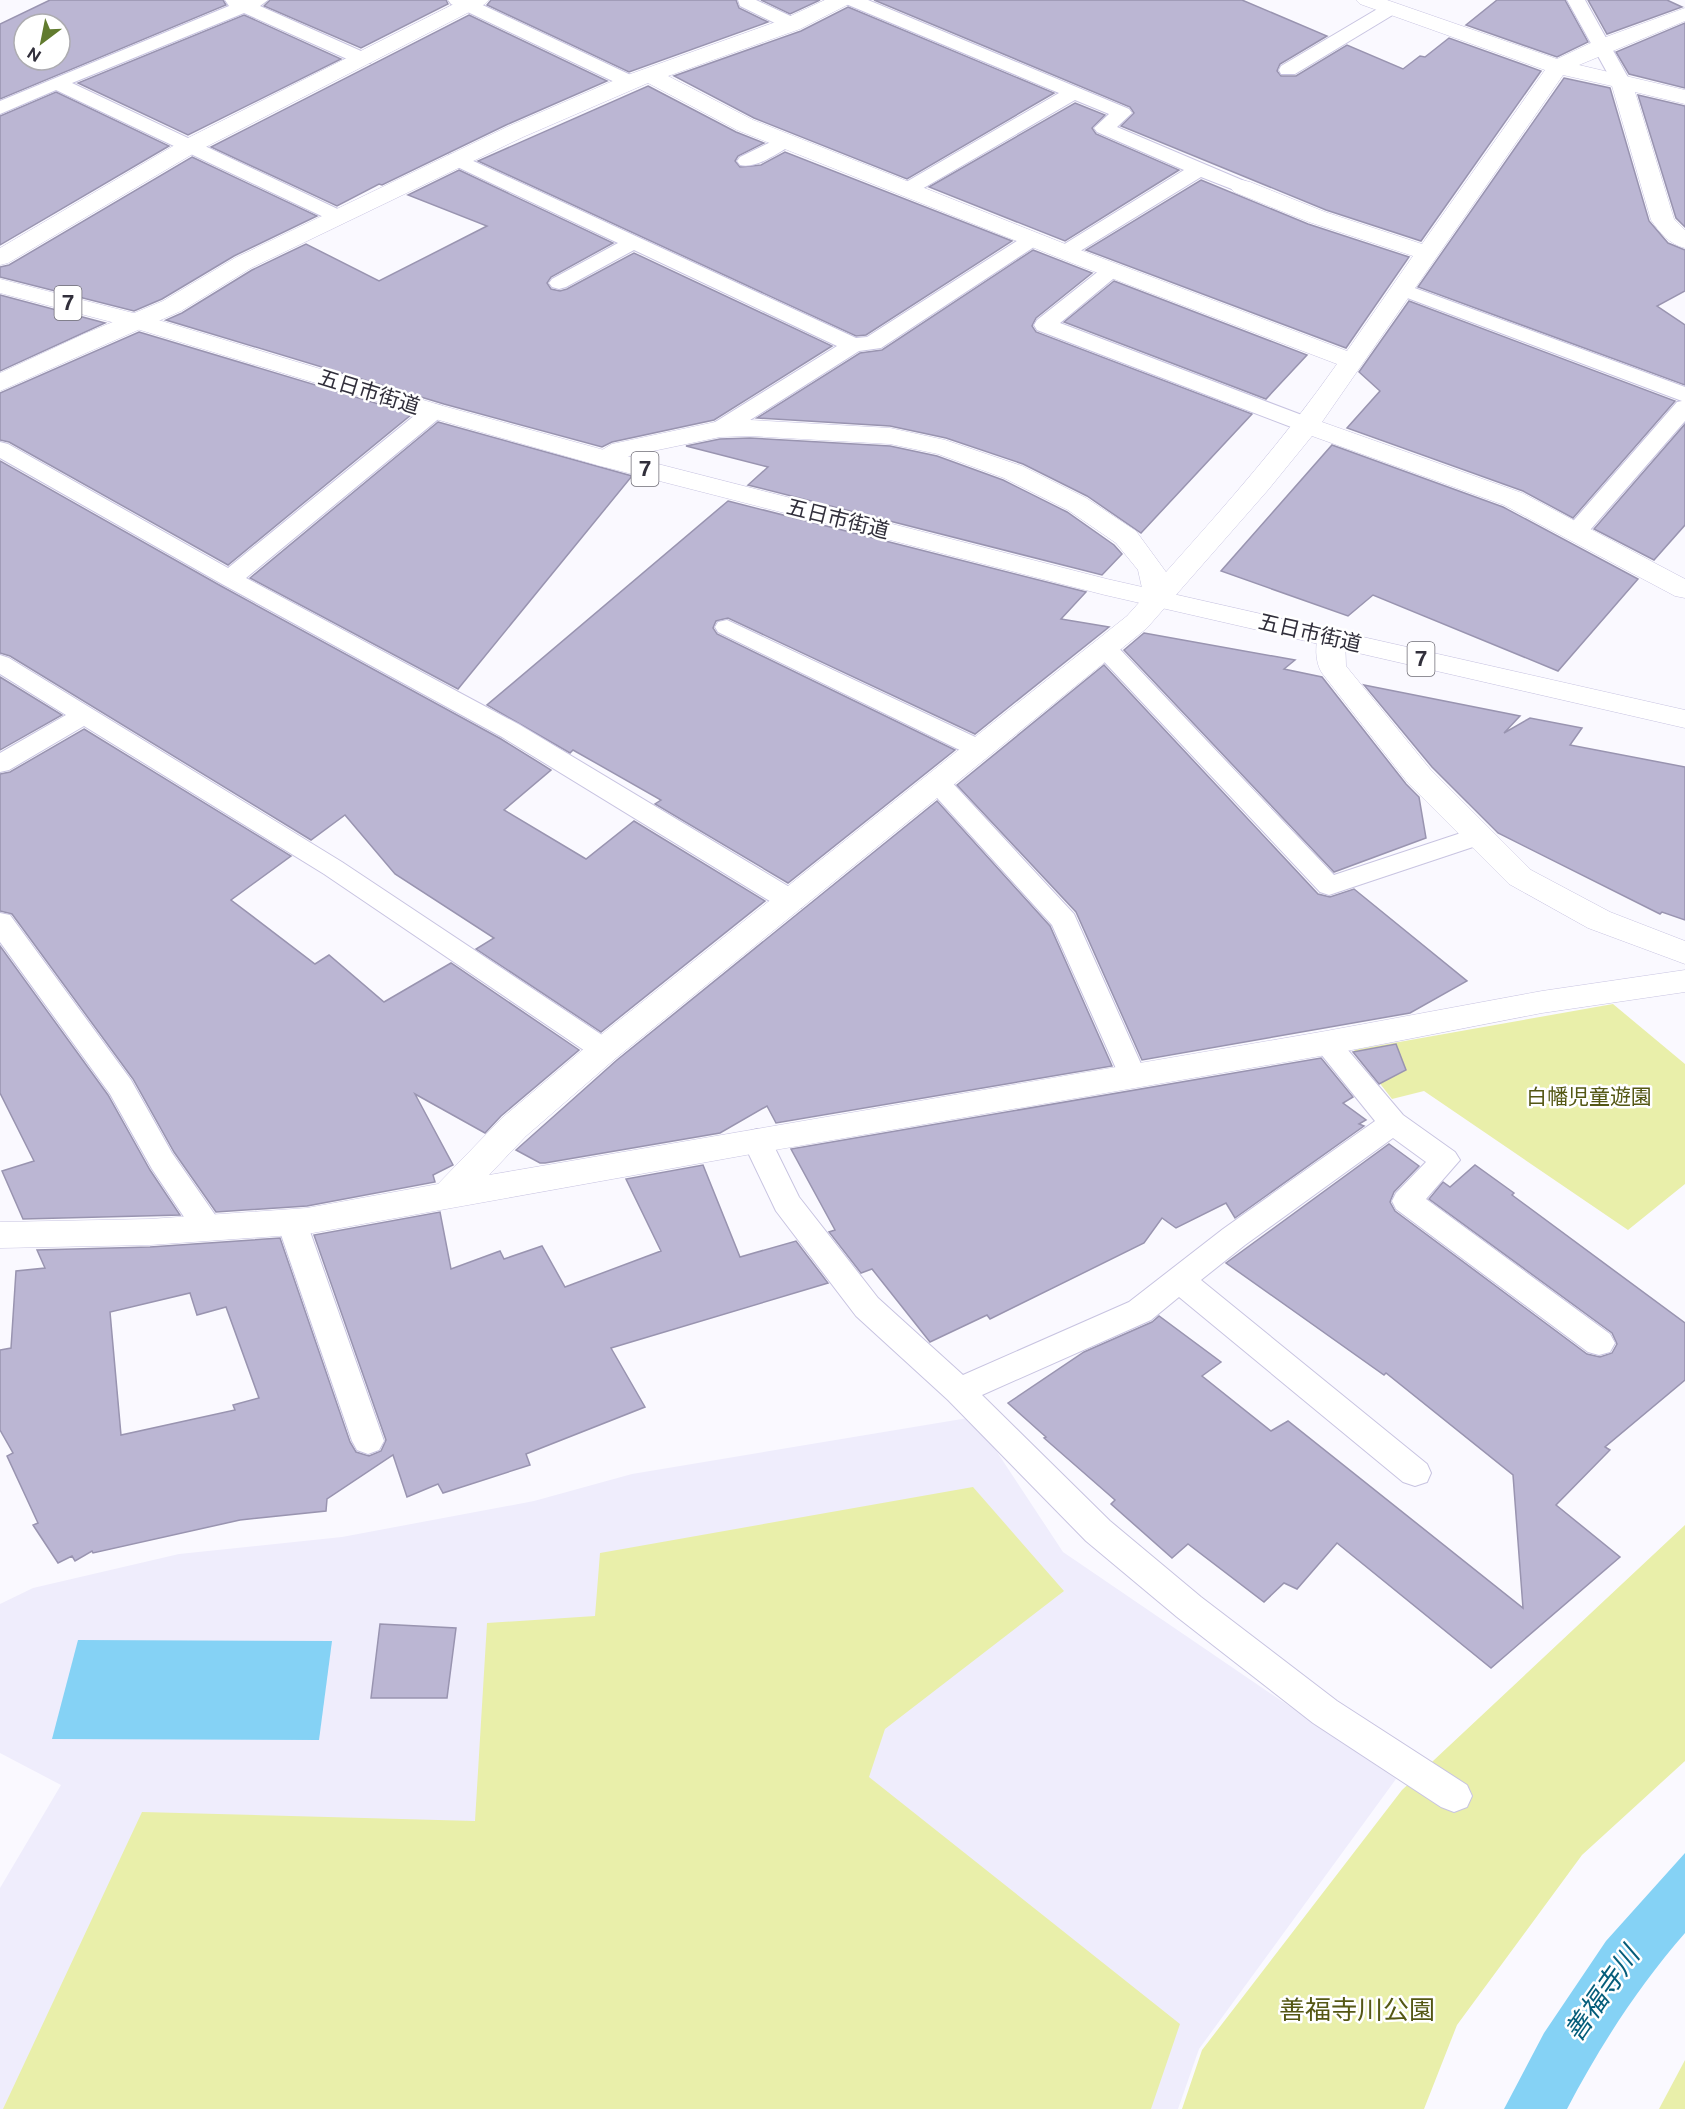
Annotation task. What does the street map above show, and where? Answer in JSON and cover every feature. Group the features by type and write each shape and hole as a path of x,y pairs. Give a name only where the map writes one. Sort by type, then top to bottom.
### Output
{"street":[{"path":"0,382 172,306 243,263 456,159 640,79 792,24 842,0"},
{"path":"1367,0 1558,67 1685,97"},
{"path":"0,258 188,147 363,59 467,2"},
{"path":"449,1195 514,1127 604,1050 1137,622 1259,484 1307,424 1558,67 1603,46 1685,14"},
{"path":"640,79 785,141 1065,252 1351,361"},
{"path":"1621,81 1663,220 1673,233 1685,241"},
{"path":"1242,187 1317,218 1427,253"},
{"name":"五日市街道","path":"0,286 136,321 434,411 606,459 1158,599 1685,719"},
{"path":"1307,424 1513,499 1685,590"},
{"path":"606,459 621,450 720,429 772,429 890,436 945,448 1013,472 1077,504 1126,537 1152,569 1158,599"},
{"path":"1331,638 1332,667 1419,776 1520,877 1599,920 1685,952"},
{"path":"0,1234 150,1232 292,1222 1326,1043 1542,1002 1685,981"}],"lane":[{"path":"852,0 1122,113 1104,128 1242,187"},
{"path":"1575,0 1621,81"},
{"path":"0,108 245,2 363,59"},
{"path":"467,2 640,79"},
{"path":"746,2 792,24"},
{"path":"1288,70 1390,9"},
{"path":"56,83 338,216"},
{"path":"908,189 1075,92"},
{"path":"747,161 785,141"},
{"path":"456,159 853,345"},
{"path":"1065,252 1199,169"},
{"path":"720,429 853,345 873,343 1033,239"},
{"path":"559,283 634,242"},
{"path":"1112,270 1045,325 1307,424"},
{"path":"1401,289 1685,395"},
{"path":"1575,532 1685,407"},
{"path":"230,579 434,411"},
{"path":"0,449 230,579 511,731 791,901"},
{"path":"727,627 979,749"},
{"path":"1105,648 1329,886 1479,836"},
{"path":"0,663 333,868 604,1050"},
{"path":"0,764 85,715"},
{"path":"938,783 1064,921 1132,1076"},
{"path":"0,922 121,1087 162,1161 207,1227"},
{"path":"1326,1043 1393,1123 1445,1160 1407,1201 1599,1342"},
{"path":"959,1391 1140,1311 1234,1237 1393,1123"},
{"path":"757,1140 788,1203 867,1307 959,1391 1098,1531 1189,1607 1325,1712 1454,1796"},
{"path":"292,1222 368,1441"},
{"path":"1179,1280 1415,1473"}],"shaded area":[{"path":"974,1417 1063,1552 1396,1779 1199,2049 1178,2109 0,2109 0,1888 61,1785 0,1753 0,1604 33,1588 179,1554 342,1537 534,1501 632,1474"}],"green space":[{"name":"白幡児童遊園","path":"1613,1004 1685,1064 1685,1184 1628,1230 1424,1091 1392,1099 1354,1050"},
{"path":"973,1487 1064,1591 885,1729 869,1777 1180,2024 1151,2109 3,2109 142,1812 475,1821 487,1623 595,1616 600,1553"},
{"name":"善福寺川公園","path":"1685,1525 1685,1761 1582,1855 1457,2025 1424,2109 1182,2109 1202,2050 1402,1790"},
{"path":"1685,2060 1685,2109 1659,2109"}],"water":[{"path":"78,1640 332,1641 319,1740 52,1739"},
{"name":"善福寺川","path":"1685,1853 1685,1933 1651,1974 1621,2018 1567,2109 1504,2109 1544,2033 1606,1941"}],"building":[{"path":"50,0 223,0 226,5 72,69 72,12 25,12"},
{"path":"270,0 446,0 448,4 361,48 264,6"},
{"path":"491,0 736,0 739,8 768,22 629,72 487,5"},
{"path":"761,0 820,0 790,14"},
{"path":"874,0 1242,0 1327,36 1280,64 1277,71 1281,76 1296,76 1347,45 1403,69 1420,56 1425,57 1449,38 1541,71 1421,241 1326,210 1121,126 1134,113 1130,107"},
{"path":"1497,0 1565,0 1588,42 1557,57 1466,25"},
{"path":"1588,0 1667,0 1682,7 1607,34"},
{"path":"848,7 1054,93 907,179 754,118 674,76 801,31"},
{"path":"244,15 341,59 188,135 78,83"},
{"path":"469,15 607,81 506,125 337,206 211,147"},
{"path":"12,18 12,72 65,72 0,99 0,24"},
{"path":"1685,23 1685,88 1629,74 1616,52"},
{"path":"1564,78 1610,88 1649,221 1668,243 1685,250 1685,291 1657,306 1685,325 1685,385 1418,287"},
{"path":"648,86 736,132 764,143 738,156 735,161 740,167 761,165 785,152 1012,241 866,335 856,336 478,161"},
{"path":"56,92 169,146 0,245 0,116"},
{"path":"1638,95 1685,106 1685,227 1676,218"},
{"path":"1075,103 1105,115 1092,128 1096,134 1179,170 1065,241 929,187"},
{"path":"192,157 317,216 234,256 162,299 134,311 0,277 0,267 9,265"},
{"path":"459,170 613,243 551,277 547,283 551,289 560,291 567,289 634,253 832,346 714,420 612,442 602,447 444,404 166,320 182,313 252,270 306,244 379,281 487,226 408,195"},
{"path":"1201,180 1308,224 1409,257 1346,348 1086,250"},
{"path":"1033,250 1092,273 1036,318 1032,326 1036,332 1252,414 1141,533 1087,496 1023,464 946,438 890,426 757,418 860,353 882,350"},
{"path":"1114,281 1307,355 1266,399 1064,322"},
{"path":"0,295 105,323 0,371"},
{"path":"1409,301 1675,401 1573,518 1523,491 1347,428 1380,391 1359,372"},
{"path":"139,332 412,414 228,565 9,442 0,440 0,393"},
{"path":"438,422 632,476 458,689 250,578"},
{"path":"1685,424 1685,525 1654,560 1594,529"},
{"path":"750,438 890,446 937,456 1003,480 1067,512 1114,545 1122,554 1102,575 748,485 768,467 686,446 720,439"},
{"path":"1332,445 1503,507 1638,579 1558,671 1373,595 1348,616 1221,571"},
{"path":"0,461 221,586 501,739 551,770 504,810 586,859 634,821 765,901 601,1032 476,949 494,938 395,874 345,815 311,840 10,656 0,653"},
{"path":"728,501 1086,592 1061,619 1109,627 975,734 728,618 716,621 713,628 717,634 955,750 788,883 655,804 661,800 573,750 570,753 487,705"},
{"path":"1144,633 1295,660 1284,669 1322,677 1406,784 1419,797 1426,838 1334,872 1124,650"},
{"path":"1104,665 1318,894 1330,897 1354,889 1467,981 1410,1013 1142,1060 1076,912 957,785"},
{"path":"0,677 62,715 0,750"},
{"path":"1364,685 1520,716 1504,733 1530,718 1582,728 1570,745 1685,767 1685,920 1662,912 1660,914 1498,833 1432,767"},
{"path":"84,729 291,856 231,900 315,964 329,955 384,1002 451,963 579,1050 501,1116 485,1133 415,1094 453,1165 433,1175 435,1182 307,1206 216,1212 174,1152 133,1079 12,914 0,911 0,774 10,772"},
{"path":"937,801 1050,926 1112,1066 776,1123 767,1106 720,1133 545,1163 540,1163 516,1150 617,1060"},
{"path":"0,946 108,1095 150,1170 180,1215 23,1219 2,1171 34,1161 0,1093"},
{"path":"1396,1044 1406,1070 1379,1084 1353,1052"},
{"path":"1321,1058 1353,1097 1343,1103 1366,1120 1359,1124 1364,1126 1235,1218 1226,1203 1176,1228 1162,1218 1144,1243 990,1319 987,1315 930,1342 872,1269 861,1273 829,1232 835,1230 791,1149"},
{"path":"1389,1144 1419,1166 1394,1192 1390,1202 1395,1211 1587,1354 1600,1357 1612,1353 1617,1344 1612,1333 1429,1199 1443,1182 1450,1187 1475,1165 1685,1323 1685,1380 1605,1447 1610,1450 1556,1505 1620,1557 1491,1668 1337,1543 1297,1589 1284,1583 1264,1602 1188,1544 1172,1558 1111,1504 1115,1500 1008,1403 1084,1352 1152,1322 1159,1316 1221,1362 1202,1376 1271,1431 1288,1421 1523,1608 1513,1475 1386,1373 1384,1375 1226,1263"},
{"path":"703,1165 740,1257 796,1241 828,1283 611,1348 645,1407 526,1454 530,1465 443,1493 438,1484 407,1497 393,1455 327,1499 326,1511 240,1520 93,1553 92,1551 75,1561 72,1556 58,1563 33,1525 38,1523 7,1456 13,1453 0,1430 0,1350 11,1348 16,1271 45,1268 37,1250 150,1247 280,1238 350,1442 356,1452 369,1456 381,1451 386,1440 314,1235 440,1212 451,1269 500,1251 504,1259 542,1246 565,1287 661,1251 626,1179","holes":["190,1293 197,1315 226,1307 259,1398 233,1405 235,1410 121,1435 110,1312"]},
{"path":"380,1624 456,1628 447,1698 371,1698"}]}
